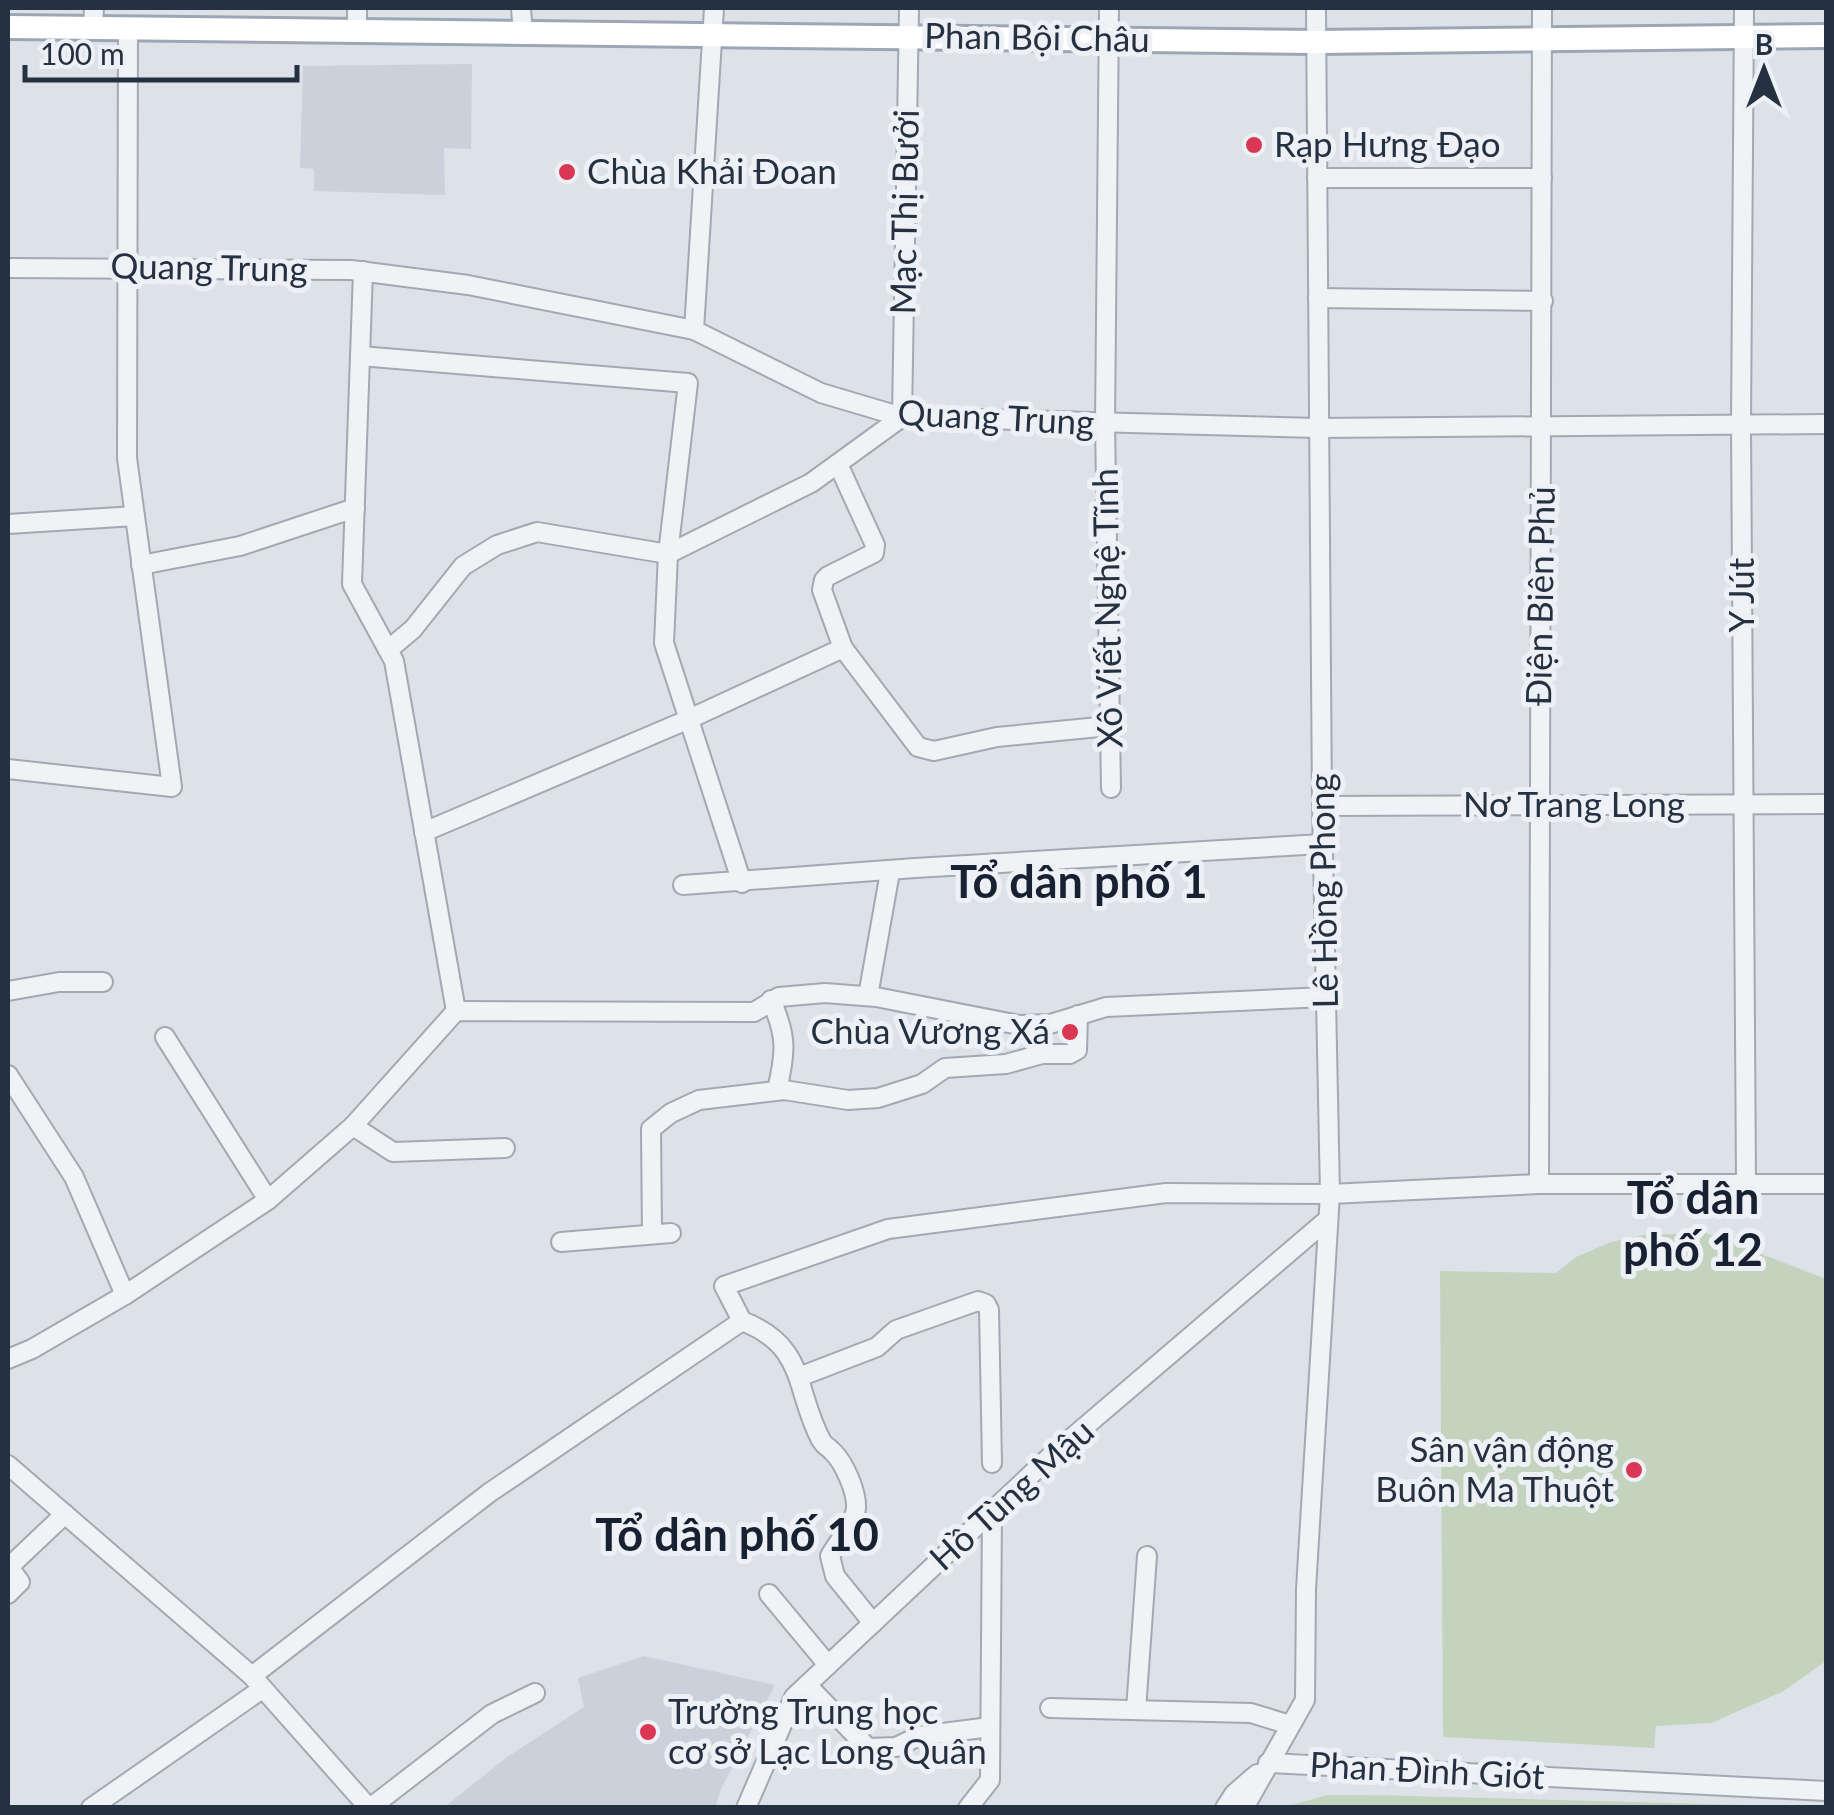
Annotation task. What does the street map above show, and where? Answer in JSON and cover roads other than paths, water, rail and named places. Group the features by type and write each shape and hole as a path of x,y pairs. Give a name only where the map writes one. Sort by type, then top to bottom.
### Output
{"main road":[{"name":"Phan Bội Châu","path":"8,27 93,17 128,27 357,19 522,35 1317,42 1826,36"}],"street":[{"path":"522,8 522,35"},
{"path":"694,330 714,8"},
{"name":"Mạc Thị Bưởi","path":"902,417 908,8"},
{"name":"Xô Viết Nghệ Tĩnh","path":"1109,8 1105,424 1110,788"},
{"name":"Lê Hồng Phong","path":"1244,1808 1305,1700 1306,1588 1330,1194 1322,844 1316,8"},
{"name":"Điện Biên Phủ","path":"1539,1184 1542,8"},
{"name":"Y Jút","path":"1744,8 1746,1182"},
{"path":"8,769 172,787 127,458 128,27"},
{"path":"1318,178 1542,178"},
{"name":"Quang Trung","path":"8,268 363,272 468,285 694,330 821,392 902,417 1318,428 1826,424"},
{"path":"363,272 352,584 394,661 456,1011"},
{"path":"1318,298 1542,301"},
{"path":"360,356 688,384 668,554 664,643 742,883"},
{"path":"388,650 412,629 463,566 497,545 537,532 668,554 812,483 902,417"},
{"path":"838,464 875,546 874,553 824,580 822,590 843,648 918,747 924,751 1046,731 1110,726"},
{"path":"142,565 240,546 355,508"},
{"path":"8,524 135,516"},
{"path":"424,832 687,720 843,648"},
{"name":"Nơ Trang Long","path":"1322,806 1826,804"},
{"path":"683,886 1322,844"},
{"path":"868,996 890,872"},
{"path":"8,991 59,982 103,982"},
{"path":"8,1360 125,1296 268,1200 353,1126 456,1011 754,1012 771,1000 825,993 868,996 1019,1025 1050,1024 1106,1007 1326,998"},
{"path":"771,1000 784,1029 785,1056 777,1090"},
{"path":"562,1242 662,1233 651,1129 672,1113 700,1100 777,1090 848,1100 878,1098 922,1084 945,1068 1006,1064 1042,1054 1070,1054 1077,1050 1078,1015"},
{"path":"165,1037 268,1200"},
{"path":"8,1077 74,1177 125,1296"},
{"path":"353,1126 394,1152 505,1148"},
{"path":"873,1623 835,1576 830,1556 856,1510 852,1488 835,1452 822,1444 799,1377 785,1351 767,1331 742,1321 724,1286 888,1229 1166,1193 1330,1194 1539,1184 1826,1184"},
{"name":"Hồ Tùng Mậu","path":"746,1808 794,1697 1054,1453 1327,1220"},
{"path":"799,1377 876,1347 896,1330 978,1301 986,1304 992,1463"},
{"path":"91,1808 257,1682 489,1493 742,1321"},
{"path":"8,1464 257,1682 370,1808 492,1714 535,1693"},
{"path":"968,1808 990,1780 992,1511"},
{"path":"8,1594 20,1582 8,1567 65,1514"},
{"path":"1136,1710 1148,1556"},
{"path":"769,1594 828,1666"},
{"path":"807,1684 868,1748 896,1746 934,1733 990,1727"},
{"path":"1050,1708 1252,1713 1290,1726"},
{"name":"Lê Hồng Phong","path":"1224,1808 1268,1763"},
{"name":"Phan Đình Giót","path":"1268,1763 1826,1791"}],"place":[{"name":"Rạp Hưng Đạo","path":"1254,145"},
{"name":"Chùa Khải Đoan","path":"567,172"},
{"name":"Chùa Vương Xá","path":"1070,1032"},
{"name":"Sân vận động Buôn Ma Thuột","path":"1634,1470"},
{"name":"Trường Trung học cơ sở Lạc Long Quân","path":"648,1732"}],"district":[{"name":"Tổ dân phố 1","path":"1079,882"},
{"name":"Tổ dân phố 12","path":"1693,1224"},
{"name":"Tổ dân phố 10","path":"737,1535"}]}
